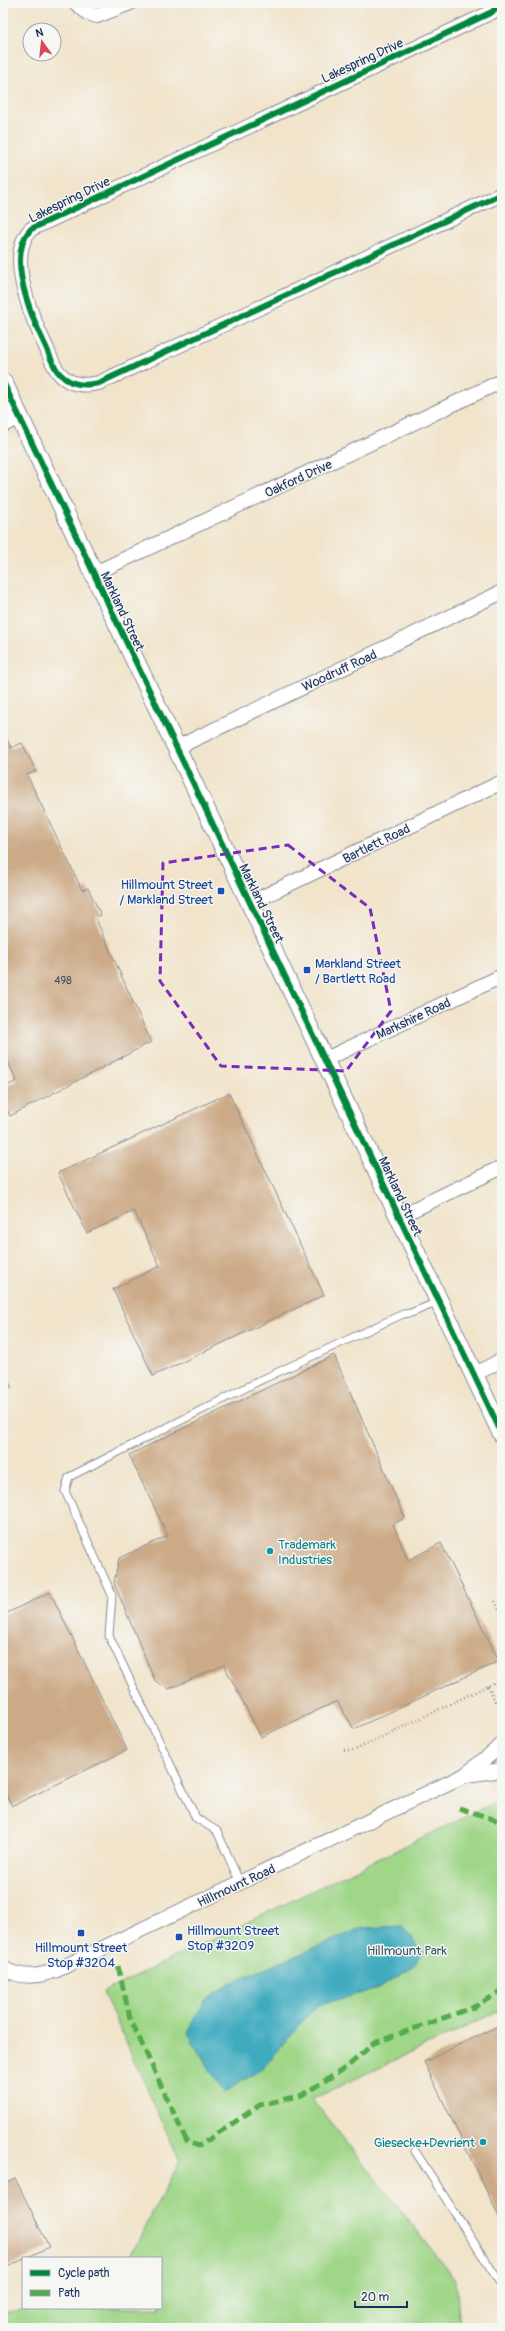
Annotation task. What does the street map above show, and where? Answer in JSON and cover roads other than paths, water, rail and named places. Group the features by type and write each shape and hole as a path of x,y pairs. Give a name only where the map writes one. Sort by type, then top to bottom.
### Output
{"street":[{"path":"76,3 88,13 97,16 130,3"},
{"name":"Lakespring Drive","path":"501,3 492,12 31,229 24,240 21,251 23,281 34,322 60,374 79,385 99,383 502,194"},
{"name":"Markland Street","path":"3,382 438,1302 502,1434"},
{"name":"Oakford Drive","path":"93,574 502,382"},
{"path":"3,425 20,417"},
{"name":"Woodruff Road","path":"176,748 502,592"},
{"name":"Bartlett Road","path":"250,903 502,782"},
{"name":"Markshire Road","path":"324,1060 502,976"},
{"path":"398,1217 502,1168"},
{"path":"473,1375 502,1360"},
{"name":"Hillmount Road","path":"3,1968 26,1976 48,1973 465,1775 502,1745"},
{"name":"Hillmount Road","path":"465,1775 502,1770"}],"lane":[{"path":"240,1883 217,1831 196,1818 109,1636 112,1595 64,1491 69,1477 263,1379 403,1314 411,1313 438,1302"},
{"path":"415,2151 502,2286"}],"water":[{"path":"402,1926 423,1952 412,1968 379,1988 316,2006 263,2068 224,2093 188,2033 195,2016 208,1998 233,1982 362,1928"}],"place":[{"name":"Hillmount Street / Markland Street","path":"221,891"},
{"name":"Markland Street / Bartlett Road","path":"307,970"},
{"name":"Trademark Industries","path":"270,1551"},
{"name":"Hillmount Street Stop #3204","path":"81,1933"},
{"name":"Hillmount Street Stop #3209","path":"179,1937"},
{"name":"Giesecke+Devrient","path":"483,2142"}],"park label":[{"name":"Hillmount Park","path":"407,1950"}]}
